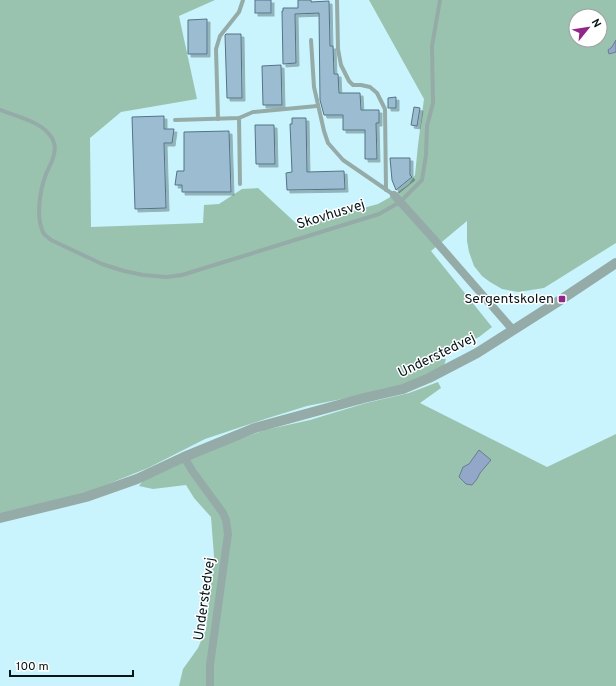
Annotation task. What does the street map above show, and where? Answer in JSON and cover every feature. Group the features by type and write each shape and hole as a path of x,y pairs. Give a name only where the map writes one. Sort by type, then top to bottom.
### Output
{"street":[{"path":"394,195 513,330"},
{"name":"Understedvej","path":"0,518 86,497 137,479 184,457 255,428 364,398 403,389 477,354 616,263"},
{"name":"Understedvej","path":"184,457 222,513 226,520 228,534 210,665 210,686"}],"lane":[{"path":"218,119 216,49 220,36 239,12 243,0"},
{"path":"337,0 338,49 341,65 349,82 354,85 370,87 377,93 385,109 386,190"},
{"name":"Skovhusvej","path":"0,110 36,123 49,133 53,141 55,148 54,154 45,176 40,198 41,225 45,234 51,240 102,264 124,271 166,278 182,275 379,214 400,202 422,180 426,155 427,126 433,103 432,46 440,0"},
{"path":"311,40 314,86 324,131 328,142 343,160 394,195"},
{"path":"175,120 239,118 253,112 318,106"},
{"path":"239,118 240,184"}],"green space":[{"path":"0,0 215,0 179,16 197,99 121,112 90,138 91,227 203,223 204,205 219,204 242,189 258,188 299,226 378,204 409,184 415,175 424,99 369,0 616,0 616,243 544,288 518,292 502,289 490,282 482,276 474,266 467,241 467,221 431,251 492,327 479,337 438,359 446,359 444,366 401,386 307,406 205,439 148,468 83,494 0,513"},
{"path":"438,382 441,388 420,403 547,467 616,434 616,686 179,686 183,669 198,648 206,629 214,556 211,517 194,498 186,485 153,489 139,486 144,479 210,450 265,430 310,420 366,403 409,393"}],"water":[{"path":"616,40 616,52 609,54 608,50 612,47"},
{"path":"479,450 491,460 472,485 466,484 459,477 463,467 469,464"}],"building":[{"path":"255,0 271,0 271,13 255,13"},
{"path":"298,0 311,0 311,2 329,1 330,46 333,46 334,74 338,74 339,93 360,93 361,110 379,110 379,123 376,123 377,159 365,159 365,130 343,130 343,115 324,115 320,100 319,13 295,14 296,63 283,64 282,11 283,8 298,8"},
{"path":"207,19 207,54 188,54 188,20"},
{"path":"226,34 241,34 242,98 227,98"},
{"path":"281,65 282,105 263,105 262,66"},
{"path":"396,97 396,108 388,108 388,98"},
{"path":"414,107 420,108 417,126 411,125"},
{"path":"164,116 164,129 174,129 172,143 164,143 166,208 135,209 132,117"},
{"path":"292,118 306,118 307,172 344,171 345,189 287,190 286,173 292,172 290,124 292,124"},
{"path":"255,125 274,125 275,164 256,164"},
{"path":"229,131 231,192 182,192 182,185 175,185 177,171 184,171 184,132"},
{"path":"390,158 410,158 410,175 412,177 396,190 392,180"}],"place":[{"name":"Sergentskolen","path":"562,299"}]}
